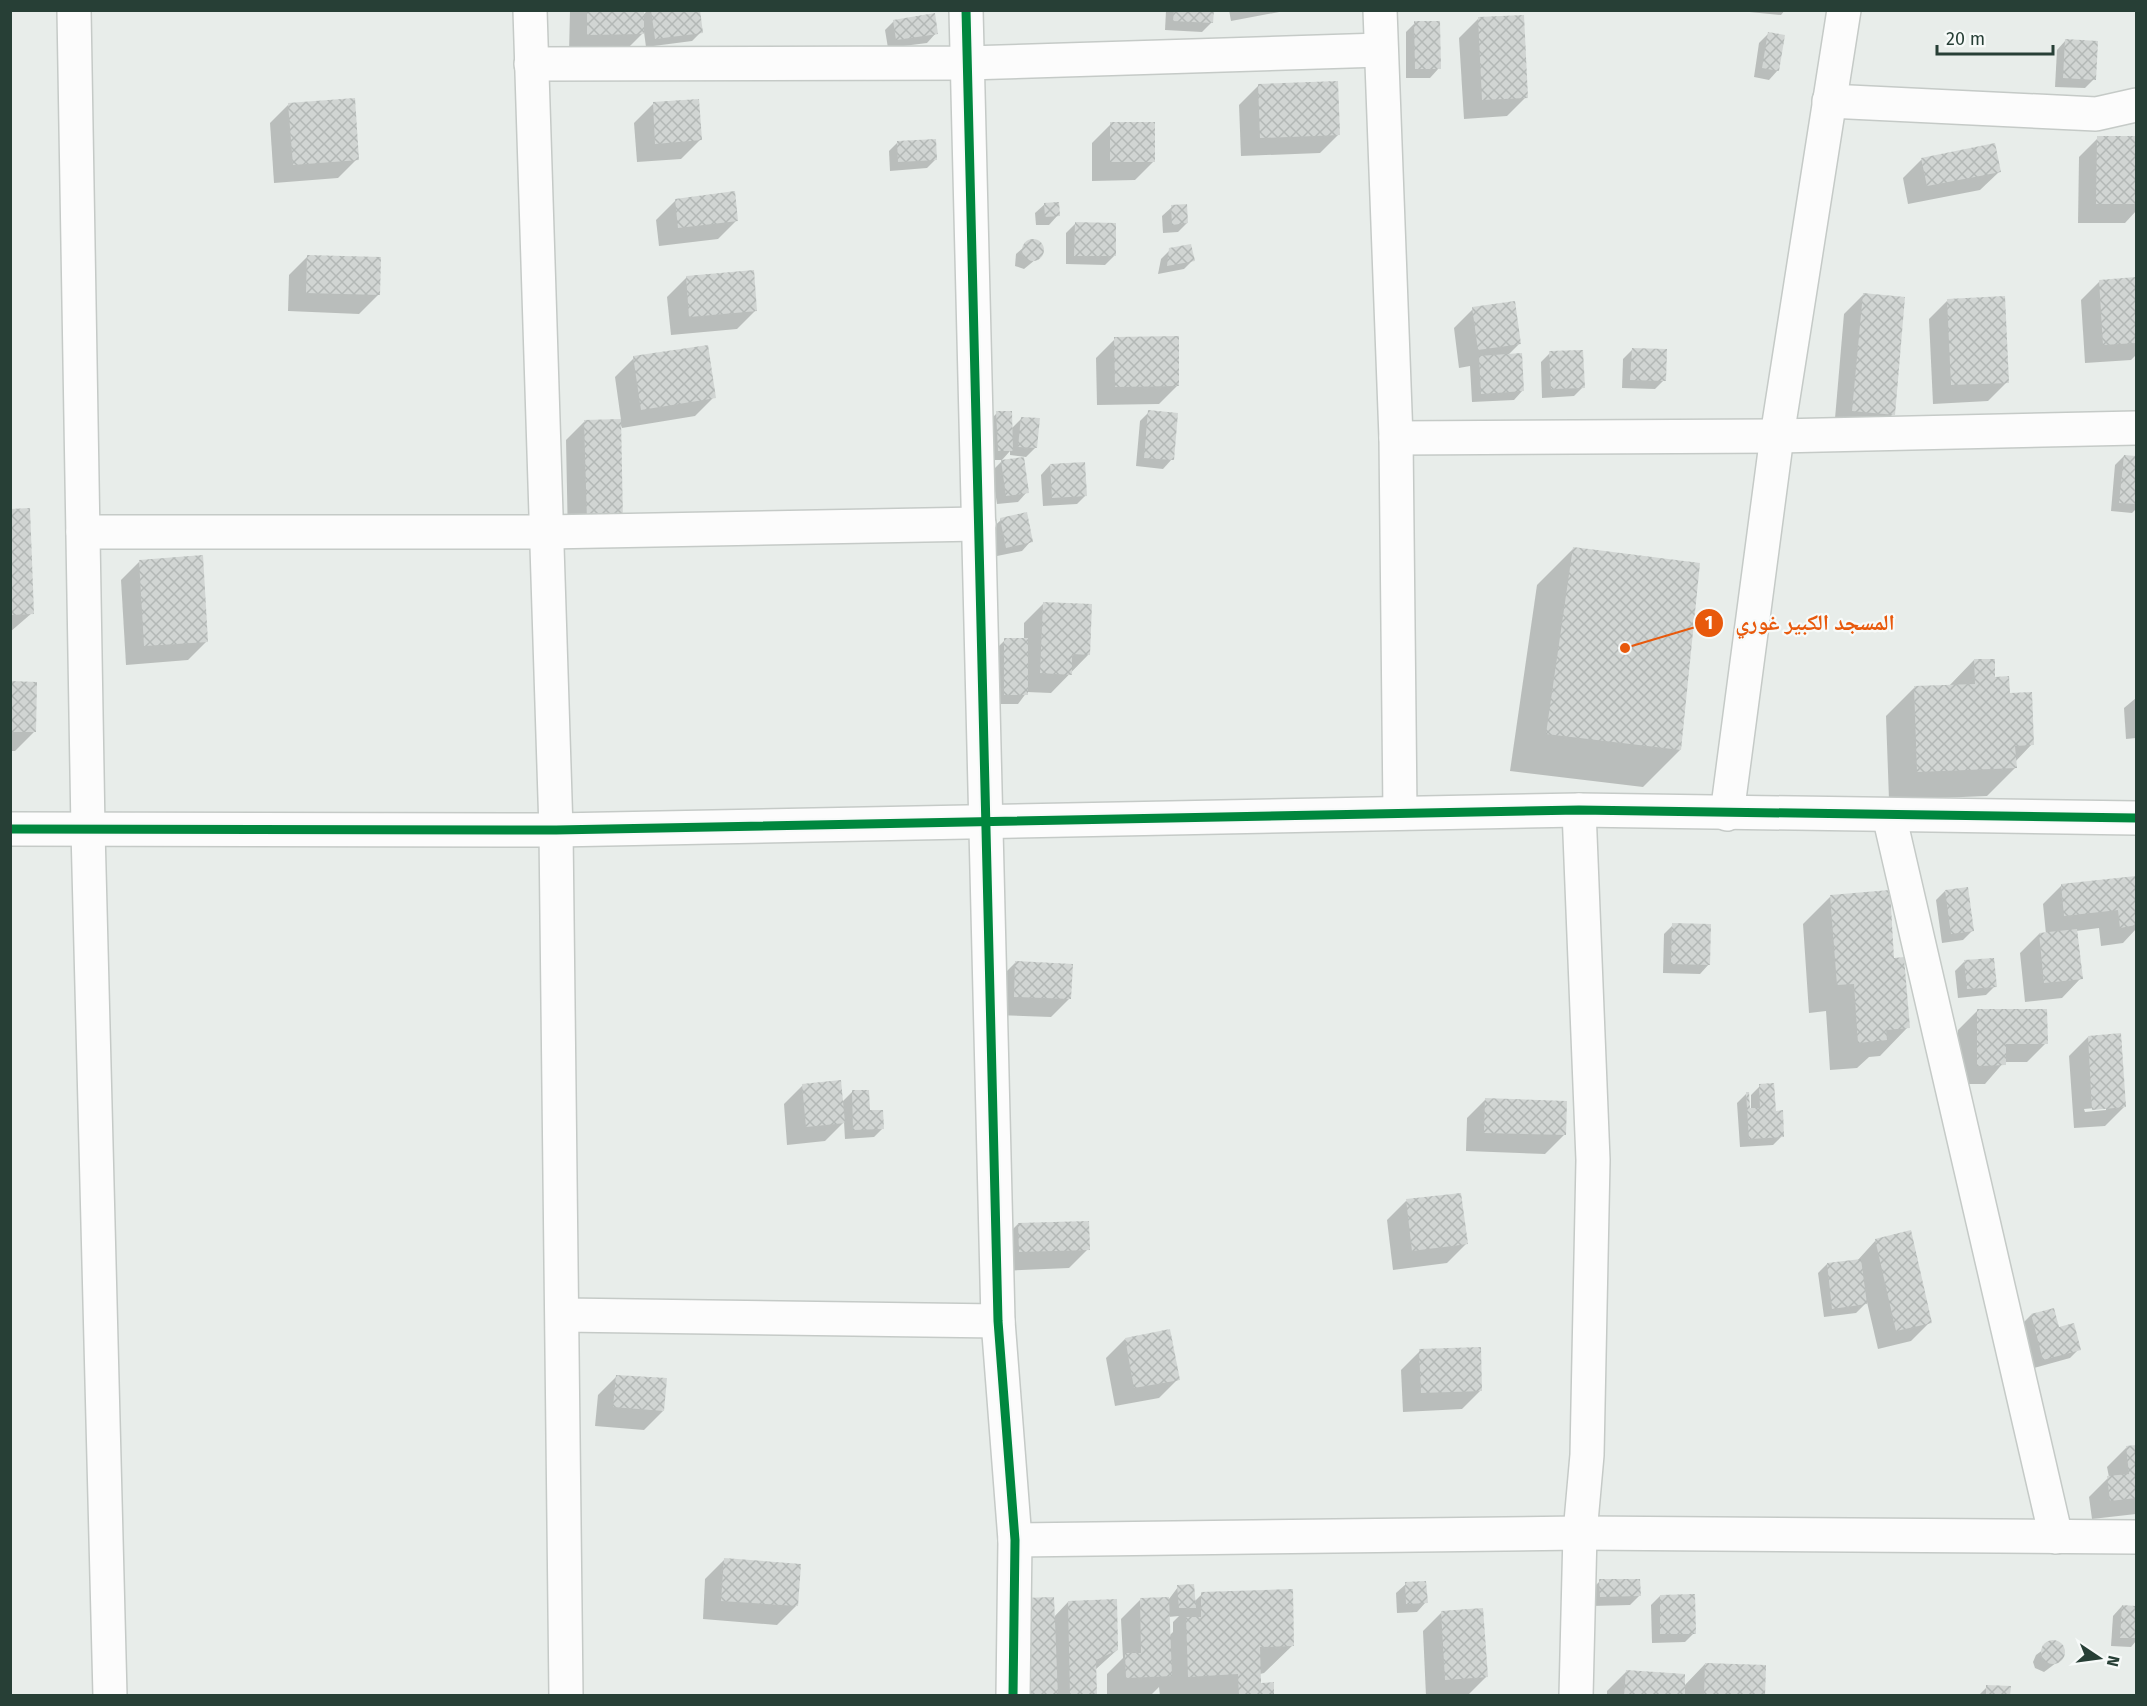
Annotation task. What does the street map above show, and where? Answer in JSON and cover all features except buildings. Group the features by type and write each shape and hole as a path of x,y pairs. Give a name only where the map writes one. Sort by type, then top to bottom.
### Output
{"street":[{"path":"74,10 88,830 110,1695"},
{"path":"530,10 556,830 567,1695"},
{"path":"966,10 998,1321 1015,1540 1013,1695"},
{"path":"1380,10 1396,438 1400,812"},
{"path":"1727,814 1777,436 1844,10"},
{"path":"531,64 967,63 1381,50"},
{"path":"1829,100 2096,114 2136,105"},
{"path":"1396,438 1777,436 2136,428"},
{"path":"83,532 546,532 979,524"},
{"path":"1576,1695 1580,1533 1587,1455 1593,1160 1579,810"},
{"path":"10,830 556,830 1579,810 1727,814 2136,818"},
{"path":"1889,815 2056,1537"},
{"path":"563,1315 998,1321"},
{"path":"1015,1540 1580,1533 2136,1537"}],"cycle path":[{"path":"966,10 998,1321 1015,1540 1013,1696"},
{"path":"10,829 556,830 1579,810 2136,818"}],"place":[{"name":"المسجد الكبير غوري","path":"1625,648"}]}
